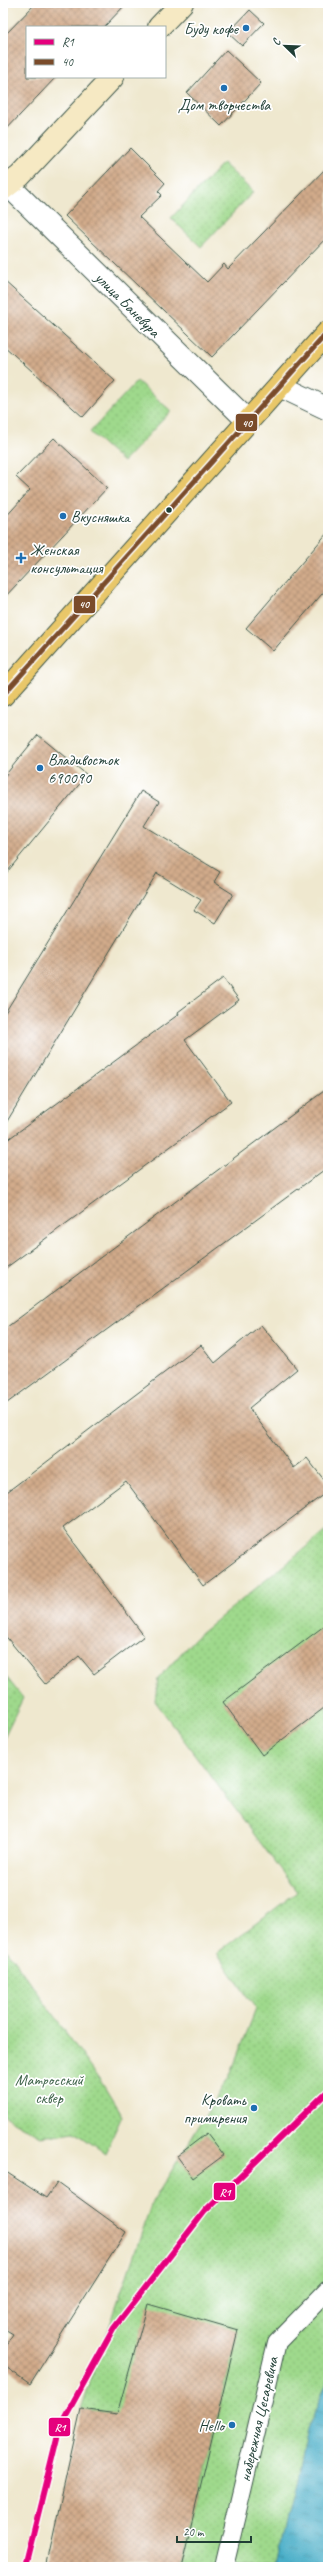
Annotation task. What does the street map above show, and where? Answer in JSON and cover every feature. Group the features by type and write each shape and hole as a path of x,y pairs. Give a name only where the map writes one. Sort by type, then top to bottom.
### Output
{"main road":[{"path":"160,26 182,3"},
{"path":"6,188 112,78"},
{"path":"3,695 328,332"}],"street":[{"name":"улица Баневура","path":"6,188 248,422"},
{"path":"280,386 328,409"},
{"name":"набережная Цесаревича","path":"224,2567 276,2342 328,2290"}],"green space":[{"path":"223,163 253,192 201,247 171,218"},
{"path":"137,381 171,411 123,462 90,432"},
{"path":"328,1529 328,2380 307,2430 276,2567 181,2567 238,2330 117,2414 81,2409 152,2203 230,2075 256,2009 217,1953 297,1892 155,1701 158,1679 194,1639"},
{"path":"3,1673 23,1698 3,1739"},
{"name":"Матросский сквер","path":"3,1945 100,2080 122,2116 105,2153 75,2132 41,2137 3,2115"}],"water":[{"path":"328,2380 328,2567 276,2567 307,2430"}],"building":[{"path":"36,3 127,3 105,26 26,26 26,78 55,78 3,133 3,37"},
{"name":"Буду кофе","path":"250,10 264,23 242,46 228,33"},
{"name":"Дом творчества","path":"226,50 261,83 221,126 187,93"},
{"path":"130,148 165,183 158,191 162,195 139,217 207,282 224,264 228,269 328,166 328,236 212,357 65,216"},
{"path":"3,280 115,381 83,417 3,345"},
{"path":"54,438 107,488 3,599 3,520 30,490 16,477"},
{"path":"328,532 328,587 273,651 246,628"},
{"path":"38,735 87,775 3,877 3,778"},
{"path":"141,791 159,802 144,826 220,872 214,882 233,894 215,923 194,910 201,900 157,873 3,1128 3,1016"},
{"path":"223,978 239,1000 185,1040 231,1102 3,1270 3,1143 179,1014 178,1012"},
{"path":"328,1088 328,1167 3,1406 3,1330"},
{"path":"261,1325 297,1369 249,1408 294,1468 307,1458 328,1485 328,1491 203,1585 126,1481 63,1528 144,1636 94,1674 79,1656 45,1684 3,1633 3,1495 201,1345 215,1363"},
{"path":"328,1623 328,1705 262,1755 223,1702"},
{"path":"207,2133 224,2155 193,2178 177,2156"},
{"path":"3,2170 46,2198 57,2182 126,2232 30,2384 3,2365 3,2349 13,2334 3,2328"},
{"path":"148,2304 238,2330 181,2567 46,2567 81,2409 117,2414"}],"transit line":[{"name":"40","path":"3,695 328,332"},
{"name":"R1","path":"25,2567 60,2426 114,2328 205,2211 328,2091"}],"place":[{"name":"Буду кофе","path":"246,28"},
{"name":"Дом творчества","path":"224,88"},
{"name":"Вкусняшка","path":"63,516"},
{"name":"Женская консультация","path":"21,558"},
{"name":"Владивосток 690090","path":"40,768"},
{"name":"Кровать примирения","path":"254,2108"},
{"name":"Hello","path":"232,2425"}]}
